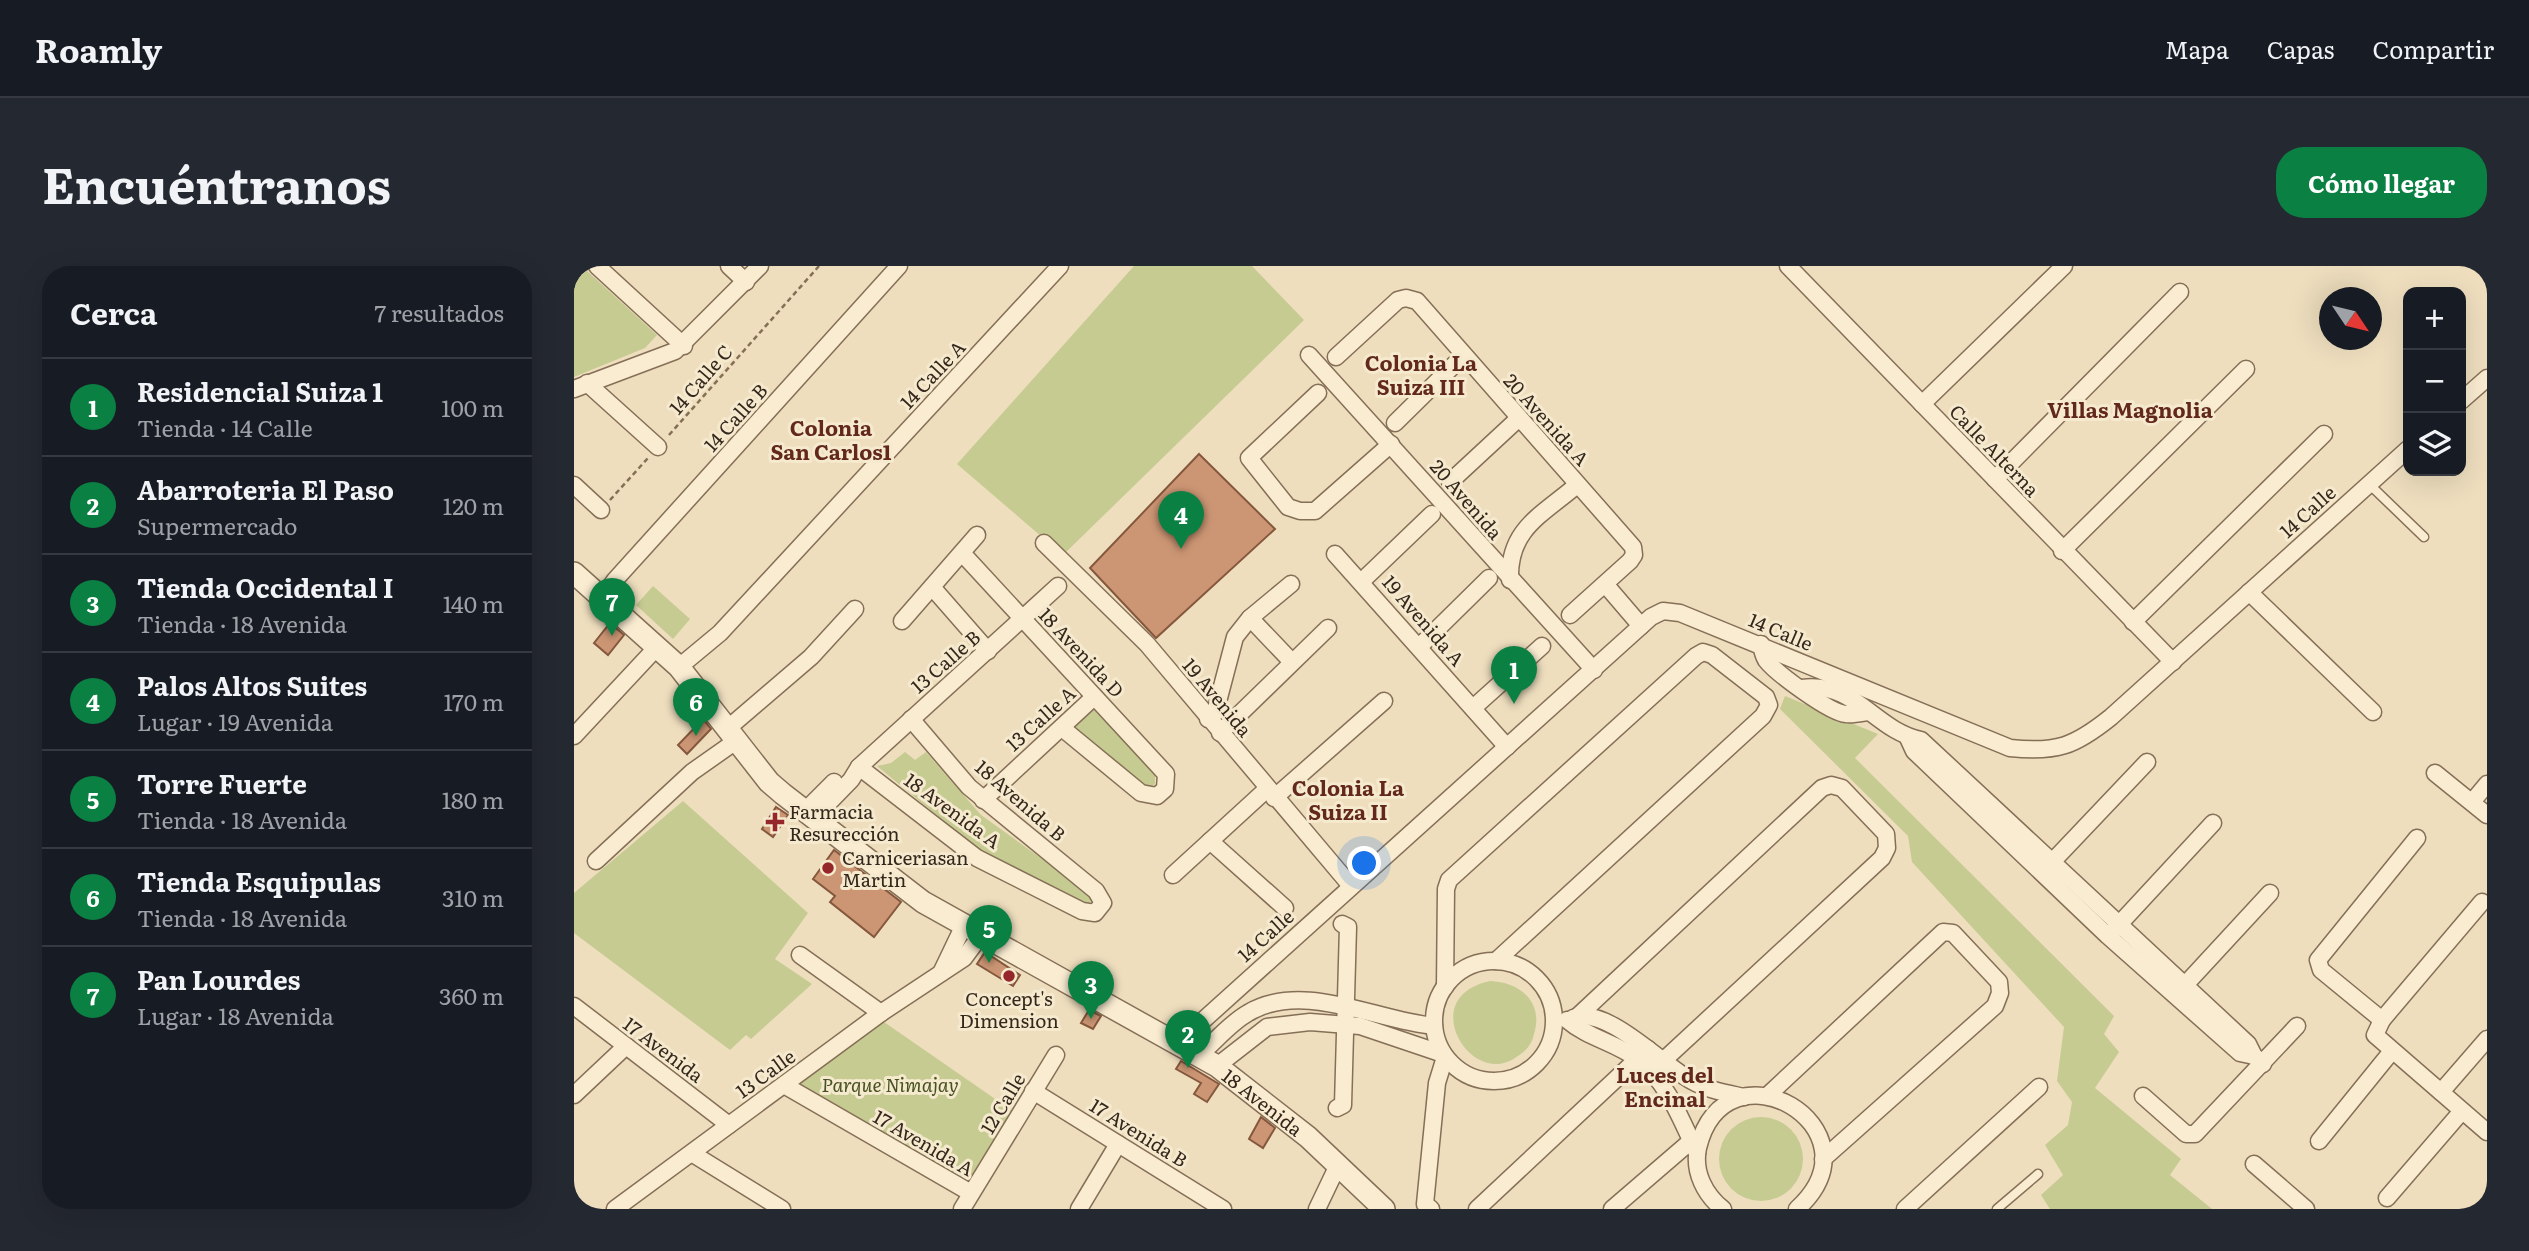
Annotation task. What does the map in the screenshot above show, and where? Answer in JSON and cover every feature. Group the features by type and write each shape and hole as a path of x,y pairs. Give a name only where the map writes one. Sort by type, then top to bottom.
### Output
{"street":[{"path":"597,266 684,346"},
{"path":"729,266 746,282"},
{"path":"580,386 684,346 760,266"},
{"name":"14 Calle B","path":"603,597 615,580 899,266"},
{"name":"14 Calle A","path":"683,671 1060,266"},
{"name":"Calle Alterna","path":"1788,266 2062,551 2173,662"},
{"path":"1922,404 2064,266"},
{"path":"1995,479 2180,292"},
{"name":"20 Avenida A","path":"1336,357 1398,300 1406,298 1417,301 1633,547 1634,555 1630,561 1605,584"},
{"name":"20 Avenida","path":"1308,355 1594,670"},
{"path":"1395,423 1463,356"},
{"path":"2062,551 2246,369"},
{"path":"2466,397 2487,378"},
{"path":"580,386 658,447"},
{"path":"1318,393 1249,458 1288,507 1300,511 1315,511 1391,444"},
{"path":"1450,482 1518,419"},
{"path":"2133,622 2323,434"},
{"name":"14 Calle","path":"1178,1043 1641,625 1663,611 1680,613 1761,644 1998,743 2032,751 2062,748 2082,740 2173,662 2403,453"},
{"path":"574,485 601,510"},
{"path":"1510,580 1511,551 1518,536 1577,485"},
{"path":"1362,581 1432,514"},
{"path":"902,621 977,536"},
{"name":"19 Avenida","path":"1044,543 1147,644 1351,886"},
{"name":"18 Avenida D","path":"962,552 1166,774 1167,782 1157,796 1149,797 1062,728"},
{"name":"19 Avenida A","path":"1335,554 1420,646 1507,747"},
{"name":"18 Avenida","path":"574,573 683,671 769,782 923,902 1208,1061 1287,1119 1384,1209"},
{"path":"1420,646 1489,578"},
{"path":"1208,719 1216,713 1235,637 1250,618 1291,584"},
{"path":"1570,615 1605,584 1641,625"},
{"name":"13 Calle B","path":"810,814 845,773 859,767 1058,586"},
{"path":"932,587 988,651"},
{"path":"2249,592 2373,712"},
{"path":"596,861 731,735 811,657 855,609"},
{"path":"1250,618 1293,662"},
{"path":"1220,733 1328,628"},
{"path":"1761,644 1763,657 1771,666 1802,688 1814,701 1846,715 1867,712 1908,738 1914,751 1961,785 2053,861 2113,930 2185,985 2248,1044 2258,1060"},
{"path":"574,736 658,646"},
{"path":"1473,708 1542,646"},
{"path":"1445,987 1446,889 1449,880 1696,656 1703,652 1712,655 1766,697 1769,705 1763,716 1496,961"},
{"name":"13 Calle A","path":"983,800 1094,697"},
{"path":"1173,874 1384,701"},
{"name":"18 Avenida B","path":"911,719 983,800 1096,891 1102,903 1100,909"},
{"path":"2053,861 2147,762"},
{"name":"18 Avenida A","path":"859,767 977,858 1082,911 1095,913 1100,909"},
{"path":"2435,773 2487,815"},
{"path":"2472,802 2487,784"},
{"path":"1651,1072 1882,858 1887,848 1886,834 1842,788 1831,785 1822,789 1566,1018 1544,1055 1530,1069 1514,1078 1495,1082 1476,1079 1459,1071 1444,1055 1434,1026 1437,1004 1445,987 1459,973 1476,964 1496,961 1511,964 1536,979 1552,1004 1566,1018 1611,1024 1643,1055 1651,1072 1683,1120 1694,1147 1704,1188 1723,1209"},
{"path":"1961,785 2240,1053 2258,1060"},
{"path":"2113,930 2213,823"},
{"path":"2382,1020 2321,970 2318,960 2417,838"},
{"path":"1210,841 1285,908"},
{"path":"2185,985 2270,893"},
{"path":"2482,902 2382,1020 2375,1035 2487,1132"},
{"path":"1337,1108 1343,1105 1346,1014 1348,927 1342,924"},
{"name":"13 Calle","path":"615,1209 694,1154 881,1013 941,973 972,930"},
{"path":"1767,1096 1943,932 1953,933 1999,982 2000,993 1996,1006 1823,1159"},
{"path":"800,955 881,1013"},
{"path":"1208,1061 1246,1014 1284,1000 1346,1014 1434,1026"},
{"name":"17 Avenida","path":"574,1006 730,1125"},
{"path":"1246,1014 1258,1031"},
{"path":"1208,1061 1275,1024 1346,1014 1444,1055"},
{"path":"2143,1096 2186,1134 2195,1134 2258,1060 2297,1026"},
{"path":"2441,1093 2487,1039"},
{"path":"574,1095 626,1046"},
{"path":"2319,1141 2392,1051"},
{"name":"12 Calle","path":"962,1209 1056,1055"},
{"path":"1431,1209 1425,1203 1435,1096 1444,1055"},
{"path":"1643,1055 1663,1060 1690,1080 1714,1091 1744,1097 1767,1096 1789,1102 1807,1116 1819,1136 1823,1159 1820,1178 1811,1195 1798,1209"},
{"path":"1477,1209 1643,1055"},
{"name":"17 Avenida A","path":"784,1085 971,1193"},
{"path":"1905,1209 2039,1087"},
{"name":"17 Avenida B","path":"1033,1091 1118,1144 1205,1205 1223,1209"},
{"path":"1612,1209 1694,1147 1712,1118 1726,1105 1744,1097"},
{"path":"2387,1198 2462,1111"},
{"path":"1079,1209 1118,1144"},
{"path":"694,1154 782,1209"},
{"path":"2254,1164 2306,1209"},
{"path":"1317,1209 1338,1166"}],"lane":[{"path":"2369,484 2424,537"},
{"path":"2002,1207 2038,1174"}],"path":[{"name":"14 Calle C","path":"601,510 819,266"}],"green space":[{"path":"1134,266 1252,266 1304,320 1063,555 957,464"},
{"path":"585,269 657,335 645,348 574,377 574,280"},
{"path":"653,586 690,619 673,639 636,605"},
{"path":"1785,696 1878,734 1855,758 2114,1016 2104,1034 2119,1052 2095,1088 2181,1159 2170,1175 2212,1209 2050,1209 2041,1195 2063,1175 2045,1145 2068,1125 2072,1102 2057,1081 2064,1027 1912,862 1908,836 1780,709"},
{"path":"1094,710 1155,770 1155,784 1149,788 1075,727"},
{"path":"905,752 915,760 926,752 981,815 1095,897 1085,908 978,849 877,766 891,763"},
{"path":"683,801 808,913 775,959 812,984 751,1039 746,1035 730,1050 574,933 574,893"},
{"path":"1490,981 1511,985 1520,990 1527,996 1536,1012 1530,1045 1515,1058 1498,1064 1482,1061 1468,1051 1458,1037 1453,1020 1456,1004 1468,990"},
{"name":"Parque Nimajay","path":"884,1022 1014,1112 969,1183 797,1085"},
{"path":"1761,1117 1777,1120 1791,1129 1800,1143 1803,1159 1800,1175 1791,1189 1777,1198 1761,1201 1745,1198 1731,1189 1722,1175 1719,1159 1722,1143 1731,1129 1745,1120"}],"building":[{"path":"1199,454 1275,529 1156,638 1090,568"},
{"path":"610,623 624,635 608,655 594,643"},
{"path":"703,719 711,729 687,754 678,745"},
{"name":"Farmacia Resurección","path":"776,807 788,815 773,837 762,829"},
{"path":"834,850 901,902 874,937 830,902 835,896 813,879"},
{"path":"985,952 1020,975 1013,986 977,964"},
{"path":"1089,1010 1101,1016 1093,1029 1081,1023"},
{"path":"1181,1061 1219,1084 1207,1102 1194,1094 1201,1083 1176,1069"},
{"path":"1261,1117 1275,1128 1263,1148 1249,1139"}],"place":[{"name":"Palos Altos Suites","path":"1181,549"},
{"name":"Pan Lourdes","path":"612,636"},
{"name":"Residencial Suiza 1","path":"1514,704"},
{"name":"Tienda Esquipulas","path":"696,736"},
{"name":"Farmacia Resurección","path":"775,822"},
{"name":"Carniceriasan Martin","path":"828,868"},
{"name":"Torre Fuerte","path":"989,963"},
{"name":"Concept's Dimension","path":"1009,976"},
{"name":"Tienda Occidental I","path":"1091,1019"},
{"name":"Abarroteria El Paso","path":"1188,1068"}],"district":[{"name":"Colonia La Suiza III","path":"1421,373"},
{"name":"Villas Magnolia","path":"2130,408"},
{"name":"Colonia San Carlos1","path":"831,438"},
{"name":"Colonia La Suiza II","path":"1348,798"},
{"name":"Luces del Encinal","path":"1665,1085"}]}
